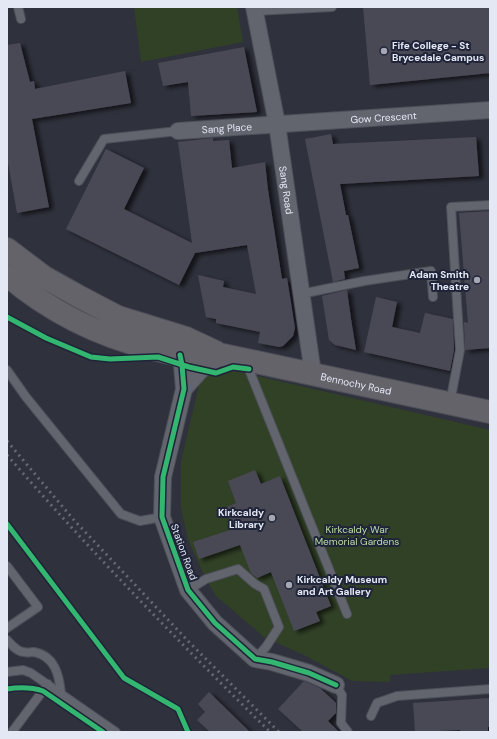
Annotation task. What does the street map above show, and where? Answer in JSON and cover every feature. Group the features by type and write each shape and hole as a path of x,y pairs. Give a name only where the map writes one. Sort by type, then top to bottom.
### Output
{"main road":[{"name":"Bennochy Road","path":"7,249 44,277 112,313 186,338 223,355 490,412"},
{"name":"Bennochy Road","path":"7,275 19,286 47,305 99,333 140,346 180,355 223,355"}],"street":[{"name":"Sang Road","path":"255,9 277,124 313,374"},
{"name":"Gow Crescent","path":"277,124 490,110"},
{"name":"Sang Place","path":"178,131 277,124"},
{"name":"Station Road","path":"180,355 184,389 163,477 162,516 188,590 214,623 255,659"},
{"name":"Station Road","path":"184,389 201,370 223,355"},
{"path":"255,659 272,662 309,673 336,685"}],"lane":[{"path":"18,7 21,19"},
{"path":"255,9 332,7"},
{"path":"80,181 104,139 178,131"},
{"path":"450,403 460,350 451,208 490,205"},
{"path":"301,294 364,281 431,271 433,297"},
{"path":"245,360 346,614"},
{"path":"7,370 26,397 121,514 140,521 162,516"},
{"path":"7,566 38,607 7,628"},
{"path":"188,590 206,579 238,569 255,584 264,589 279,626 266,647 255,659"},
{"path":"7,640 14,648 23,652 34,652 46,656 54,664 59,677 61,693"},
{"path":"7,672 23,670 31,673 116,732"},
{"path":"12,732 48,684"},
{"path":"336,685 342,695 341,723 348,732"},
{"path":"371,716 377,703 397,696 490,689"}],"green space":[{"path":"134,7 237,7 243,42 141,62"},
{"name":"Kirkcaldy War Memorial Gardens","path":"214,366 490,430 490,668 390,675 390,682 352,681 304,655 264,637 216,596 206,579 188,540 181,508 181,461 199,385"}],"building":[{"path":"363,7 490,7 490,73 370,85"},
{"path":"20,43 30,82 34,81 35,89 125,71 131,103 32,119 49,207 17,213 7,157 7,45"},
{"path":"244,47 257,112 191,116 188,82 163,86 158,63"},
{"path":"331,134 333,144 476,137 479,176 340,184 359,268 344,271 345,279 333,282 305,139"},
{"path":"213,138 213,141 229,140 232,168 265,162 282,279 287,278 295,328 293,336 283,346 279,347 258,343 260,332 216,323 216,319 206,317 198,275 224,281 223,287 256,294 247,245 195,253 179,285 66,229 106,149 144,168 124,209 192,243 178,142"},
{"name":"Adam Smith Theatre","path":"490,211 490,348 465,350 464,322 468,323 459,213"},
{"path":"347,290 356,350 335,345 329,340 322,296"},
{"path":"376,297 397,302 392,327 420,333 425,313 453,319 454,350 450,371 364,352"},
{"path":"255,470 261,484 280,476 331,606 316,612 320,621 294,631 271,572 257,578 251,573 240,545 199,559 193,542 233,529 225,508 236,503 228,481"},
{"path":"304,681 320,688 336,703 336,713 328,721 339,732 303,732 278,709"},
{"path":"209,692 250,732 210,732 197,720 205,712 198,704"},
{"path":"490,698 490,727 488,727 488,732 460,732 460,730 415,732 413,703"}],"railway":[{"path":"7,441 73,519 189,642 279,732"},
{"path":"7,455 70,526 136,596 270,732"}],"cycle path":[{"path":"7,317 46,338 91,357 110,359 158,357 189,367 216,373 233,367 249,369"},
{"path":"180,355 184,389 163,477 162,517 188,590 215,623 255,659 272,662 309,673 336,685"},
{"path":"7,524 124,678 178,709 188,732"},
{"path":"7,689 25,688 43,691 103,732"}],"place":[{"name":"Fife College - St Brycedale Campus","path":"384,51"},
{"name":"Adam Smith Theatre","path":"477,280"},
{"name":"Kirkcaldy Library","path":"272,518"},
{"name":"Kirkcaldy Museum and Art Gallery","path":"289,585"}]}
